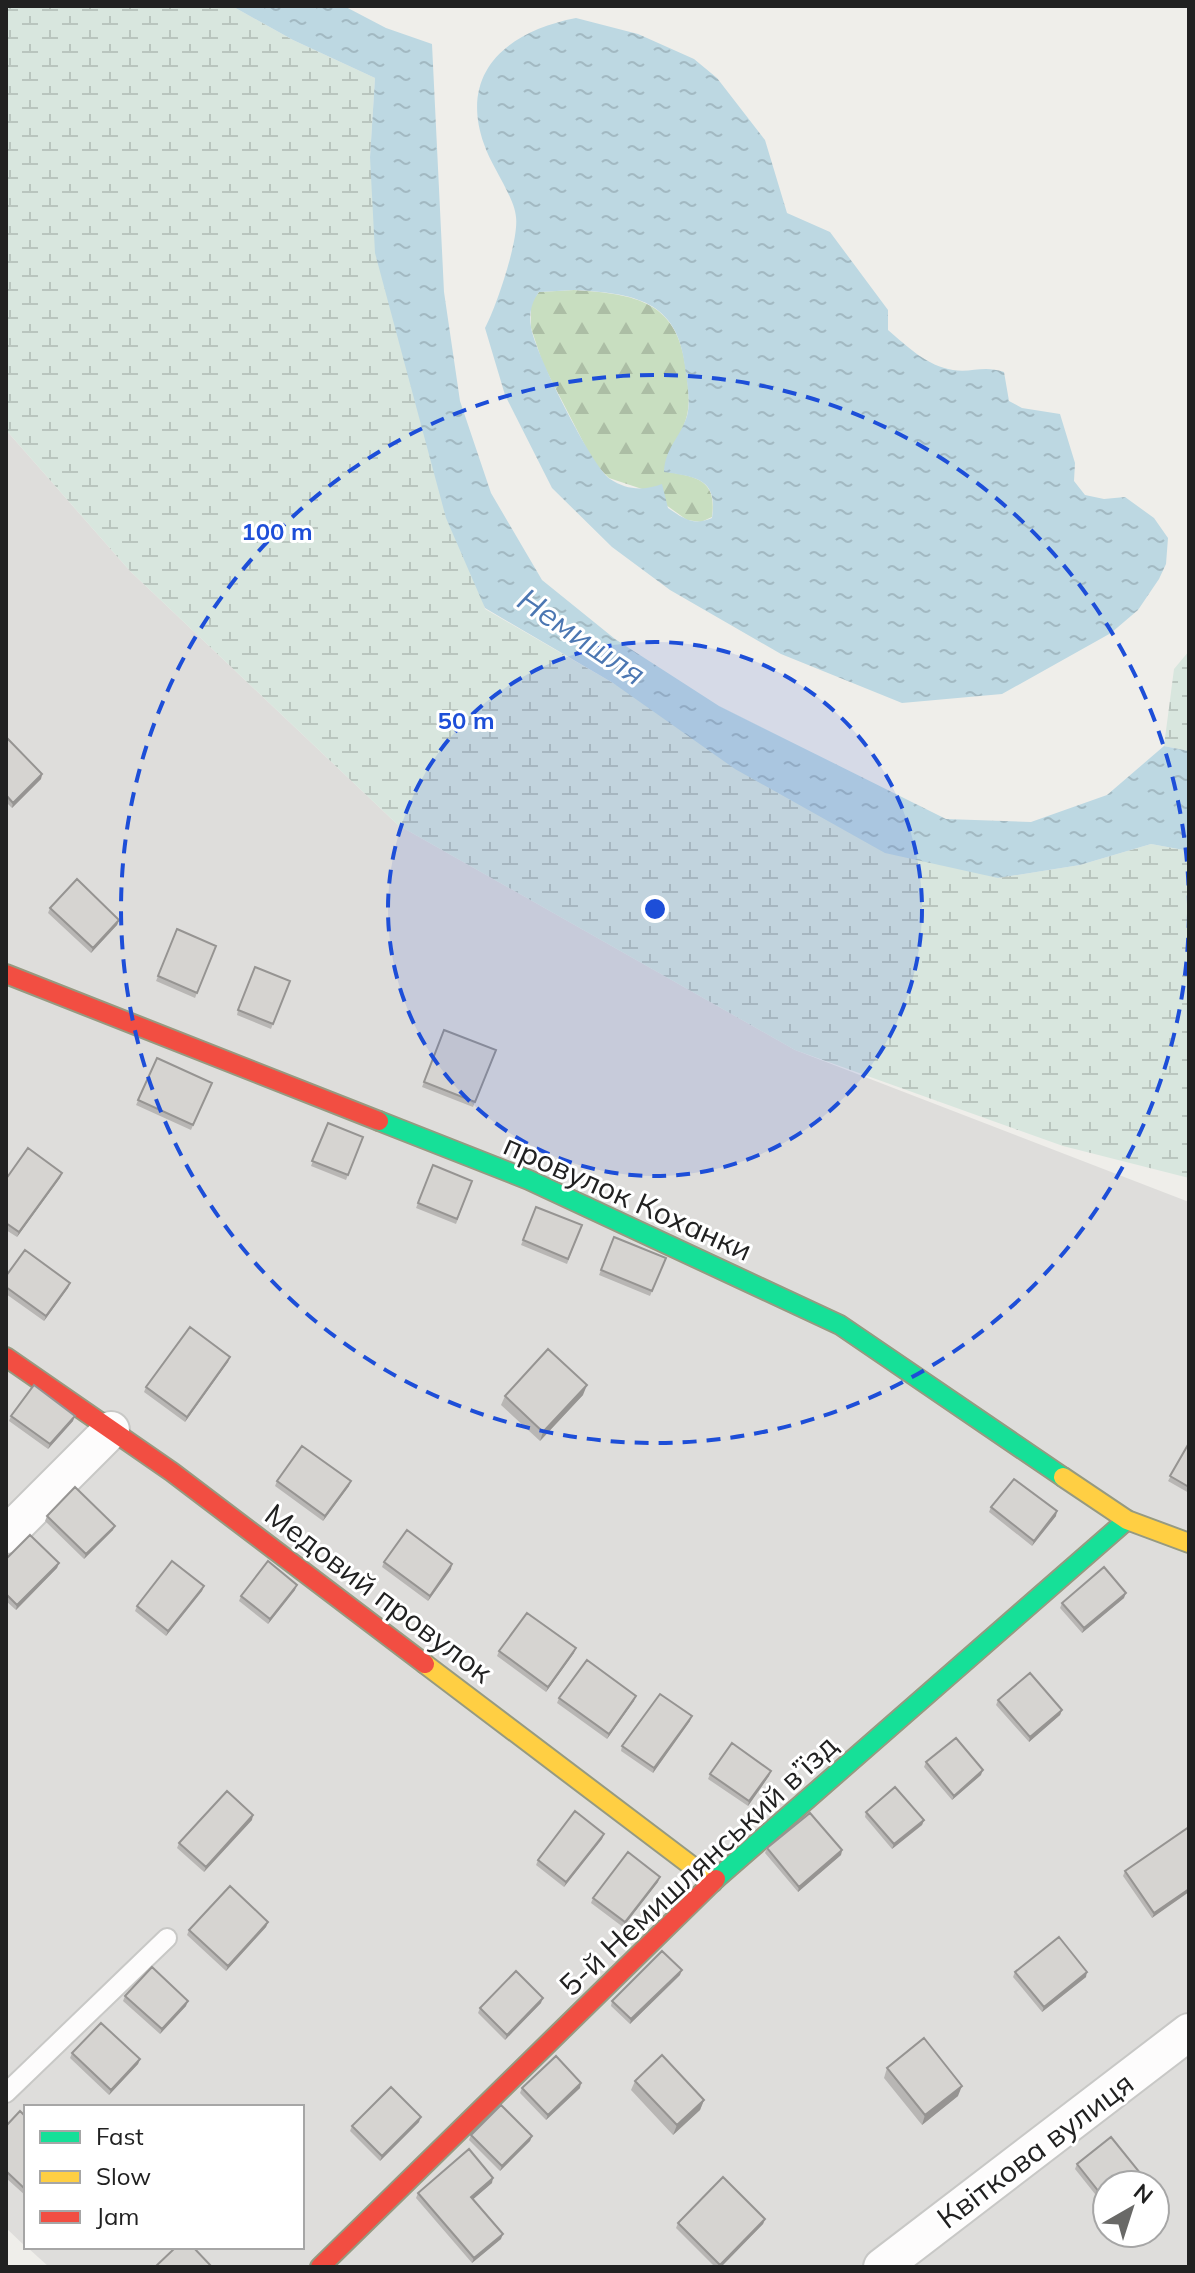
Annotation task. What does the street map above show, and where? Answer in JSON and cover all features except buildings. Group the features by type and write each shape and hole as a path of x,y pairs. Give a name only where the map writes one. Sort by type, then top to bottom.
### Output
{"street":[{"name":"провулок Коханки","path":"6,974 529,1180 840,1325 1127,1520 1189,1543"},
{"name":"Медовий провулок","path":"6,1357 209,1500 713,1882"},
{"path":"6,1535 111,1430"},
{"name":"5-й Немишлянський в’їзд","path":"320,2267 713,1882 1127,1520"},
{"name":"Квіткова вулиця","path":"882,2267 1189,2032"}],"lane":[{"path":"6,2093 167,1938"}],"shaded area":[{"path":"6,430 130,571 398,825 795,1050 1189,1202 1189,2267 49,2267 29,2249 304,2249 304,2105 24,2105 24,2245 6,2228"}],"green space":[{"path":"6,6 232,6 293,40 375,78 370,157 485,609 613,683 998,878 1080,865 1151,844 1189,851 1189,1178 1063,1146 795,1050 398,825 130,571 6,430"},
{"path":"574,290 635,299 663,315 674,329 681,347 689,394 684,426 664,471 695,478 708,487 713,504 712,517 701,522 687,520 645,490 609,478 594,463 543,364 531,328 531,302 539,292"},
{"path":"1189,651 1189,751 1164,746 1174,669"}],"water":[{"name":"Немишля","path":"232,6 344,6 386,28 432,44 444,292 460,401 491,493 542,580 615,639 719,706 946,819 1031,822 1107,795 1164,746 1189,751 1189,851 1151,844 1080,865 998,878 885,853 735,769 613,683 485,608 446,518 375,253 370,157 375,78 293,40"},
{"path":"576,18 638,34 694,59 717,78 765,140 787,213 830,232 888,310 888,330 918,355 944,368 1004,372 1009,401 1022,408 1060,414 1075,463 1074,481 1085,495 1104,499 1125,497 1154,518 1168,538 1166,564 1138,610 1111,633 1002,694 902,703 781,654 670,590 612,547 552,488 505,395 485,328 510,257 516,217 484,144 478,118 478,95 484,75 495,58 511,44 552,24","holes":["574,290 633,298 649,304 673,327 681,345 689,404 684,424 667,456 664,472 703,482 712,495 712,518 694,521 684,518 668,508 662,484 648,488 623,485 610,479 590,454 542,359 530,322 531,309 539,292"]}],"traffic: fast":[{"path":"379,1121 529,1180 840,1325 1063,1477"},
{"path":"716,1879 1127,1520"}],"traffic: slow":[{"path":"1063,1477 1127,1520 1189,1543"},
{"path":"425,1664 713,1882"}],"traffic: jam":[{"path":"6,974 379,1121"},
{"path":"6,1357 172,1472 425,1664"},
{"path":"320,2267 716,1879"}]}
